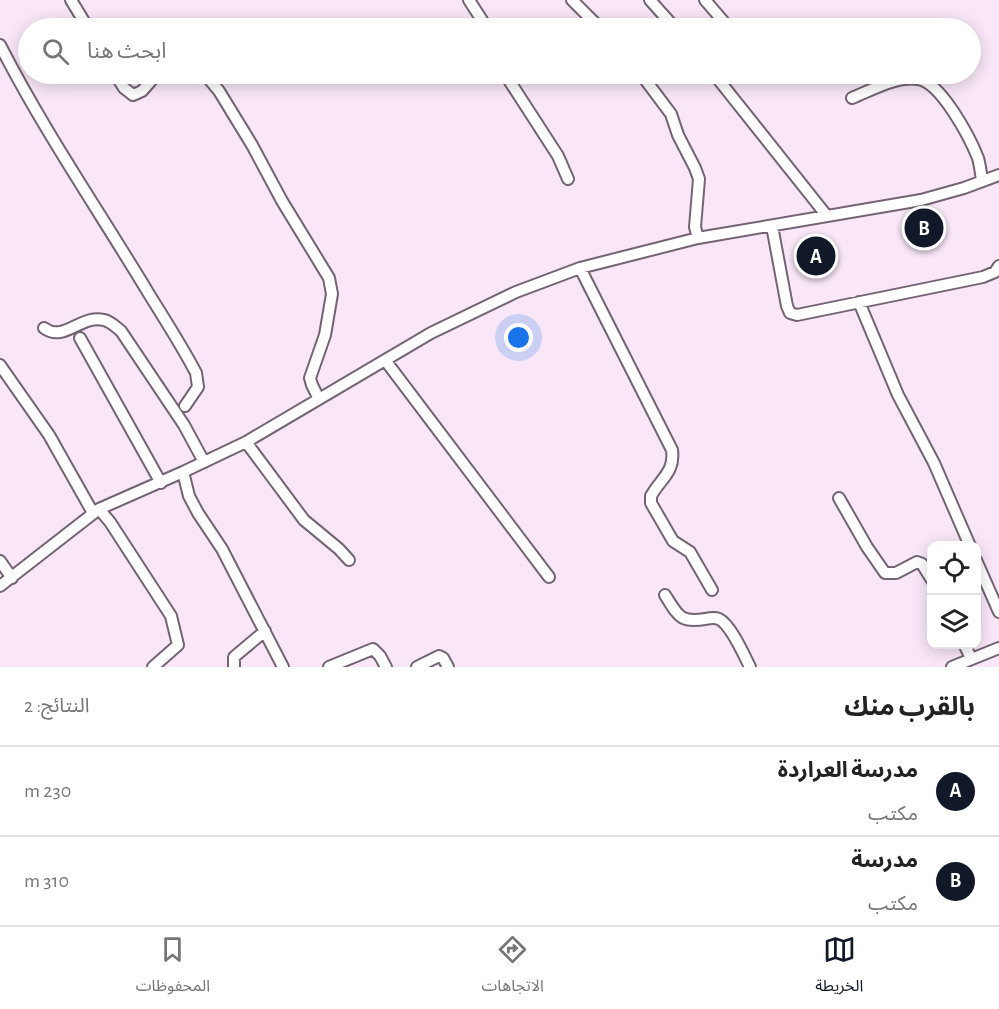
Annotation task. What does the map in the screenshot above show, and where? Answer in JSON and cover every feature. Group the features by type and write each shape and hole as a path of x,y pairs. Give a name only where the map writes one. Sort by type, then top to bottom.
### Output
{"street":[{"path":"71,0 82,18"},
{"path":"469,0 481,18"},
{"path":"572,0 590,18"},
{"path":"650,0 666,18"},
{"path":"705,0 720,18"},
{"path":"0,45 18,79"},
{"path":"20,84 64,160 103,219 193,368 198,387 185,406"},
{"path":"121,84 133,95 142,91 148,84"},
{"path":"213,84 252,145 282,201 329,278 332,294 325,335 310,378 319,399"},
{"path":"511,84 558,156 568,179"},
{"path":"648,84 671,114 678,135 699,179 695,227 698,238"},
{"path":"723,84 827,216"},
{"path":"852,98 890,84"},
{"path":"929,84 953,113 974,149 979,161 982,181"},
{"path":"0,586 96,511 246,442 431,333 516,292 580,268 698,238 921,200 999,175"},
{"path":"772,226 788,306 790,312 797,315 983,277 995,272 999,266"},
{"path":"580,268 672,450 674,461 669,472 651,496 651,503 673,541 690,552 696,560 712,590"},
{"path":"859,302 898,395 934,464 968,541"},
{"path":"44,328 50,333 59,333 90,318 106,320 121,331 184,425 204,462"},
{"path":"80,338 161,483"},
{"path":"385,360 549,577"},
{"path":"0,365 49,435 96,511 110,522 171,616 178,645 153,667"},
{"path":"246,442 304,520 349,560"},
{"path":"183,472 189,496 222,549 283,667"},
{"path":"839,498 885,573 896,573 917,562 922,564 927,572"},
{"path":"0,561 12,578"},
{"path":"981,571 999,612"},
{"path":"665,595 682,619 689,621 716,618 722,621 744,653 750,667"},
{"path":"234,667 234,657 265,631"},
{"path":"952,667 999,648"},
{"path":"329,667 373,649 386,667"},
{"path":"966,649 971,658"},
{"path":"417,667 439,656 443,658 448,667"}],"place":[{"name":"مدرسة","path":"924,228"},
{"name":"مدرسة العراردة","path":"816,256"}]}
